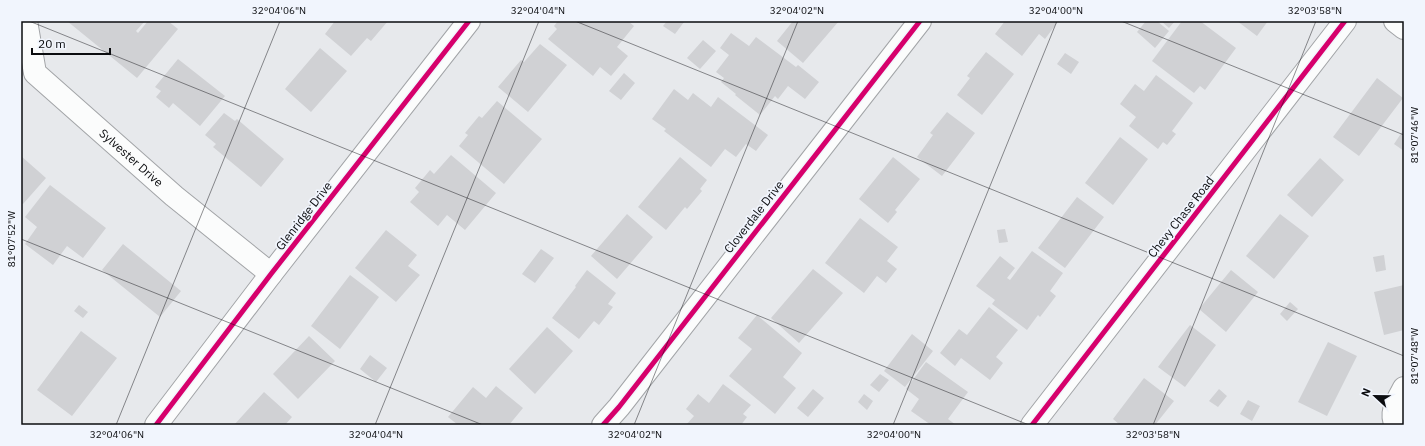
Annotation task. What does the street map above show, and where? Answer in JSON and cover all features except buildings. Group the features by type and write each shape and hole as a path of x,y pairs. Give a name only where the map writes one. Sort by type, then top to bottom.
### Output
{"street":[{"name":"Sylvester Drive","path":"26,21 35,73 174,196 271,274"},
{"name":"Glenridge Drive","path":"156,425 271,274 469,21"},
{"name":"Cloverdale Drive","path":"603,425 619,407 920,21"},
{"name":"Chevy Chase Road","path":"1032,425 1345,21"},
{"path":"1395,21 1404,28"},
{"path":"1396,425 1394,421 1395,403 1404,388"}],"cycle path":[{"path":"156,425 271,274 469,21"},
{"path":"603,425 619,407 920,21"},
{"path":"1032,425 1345,21"}]}
